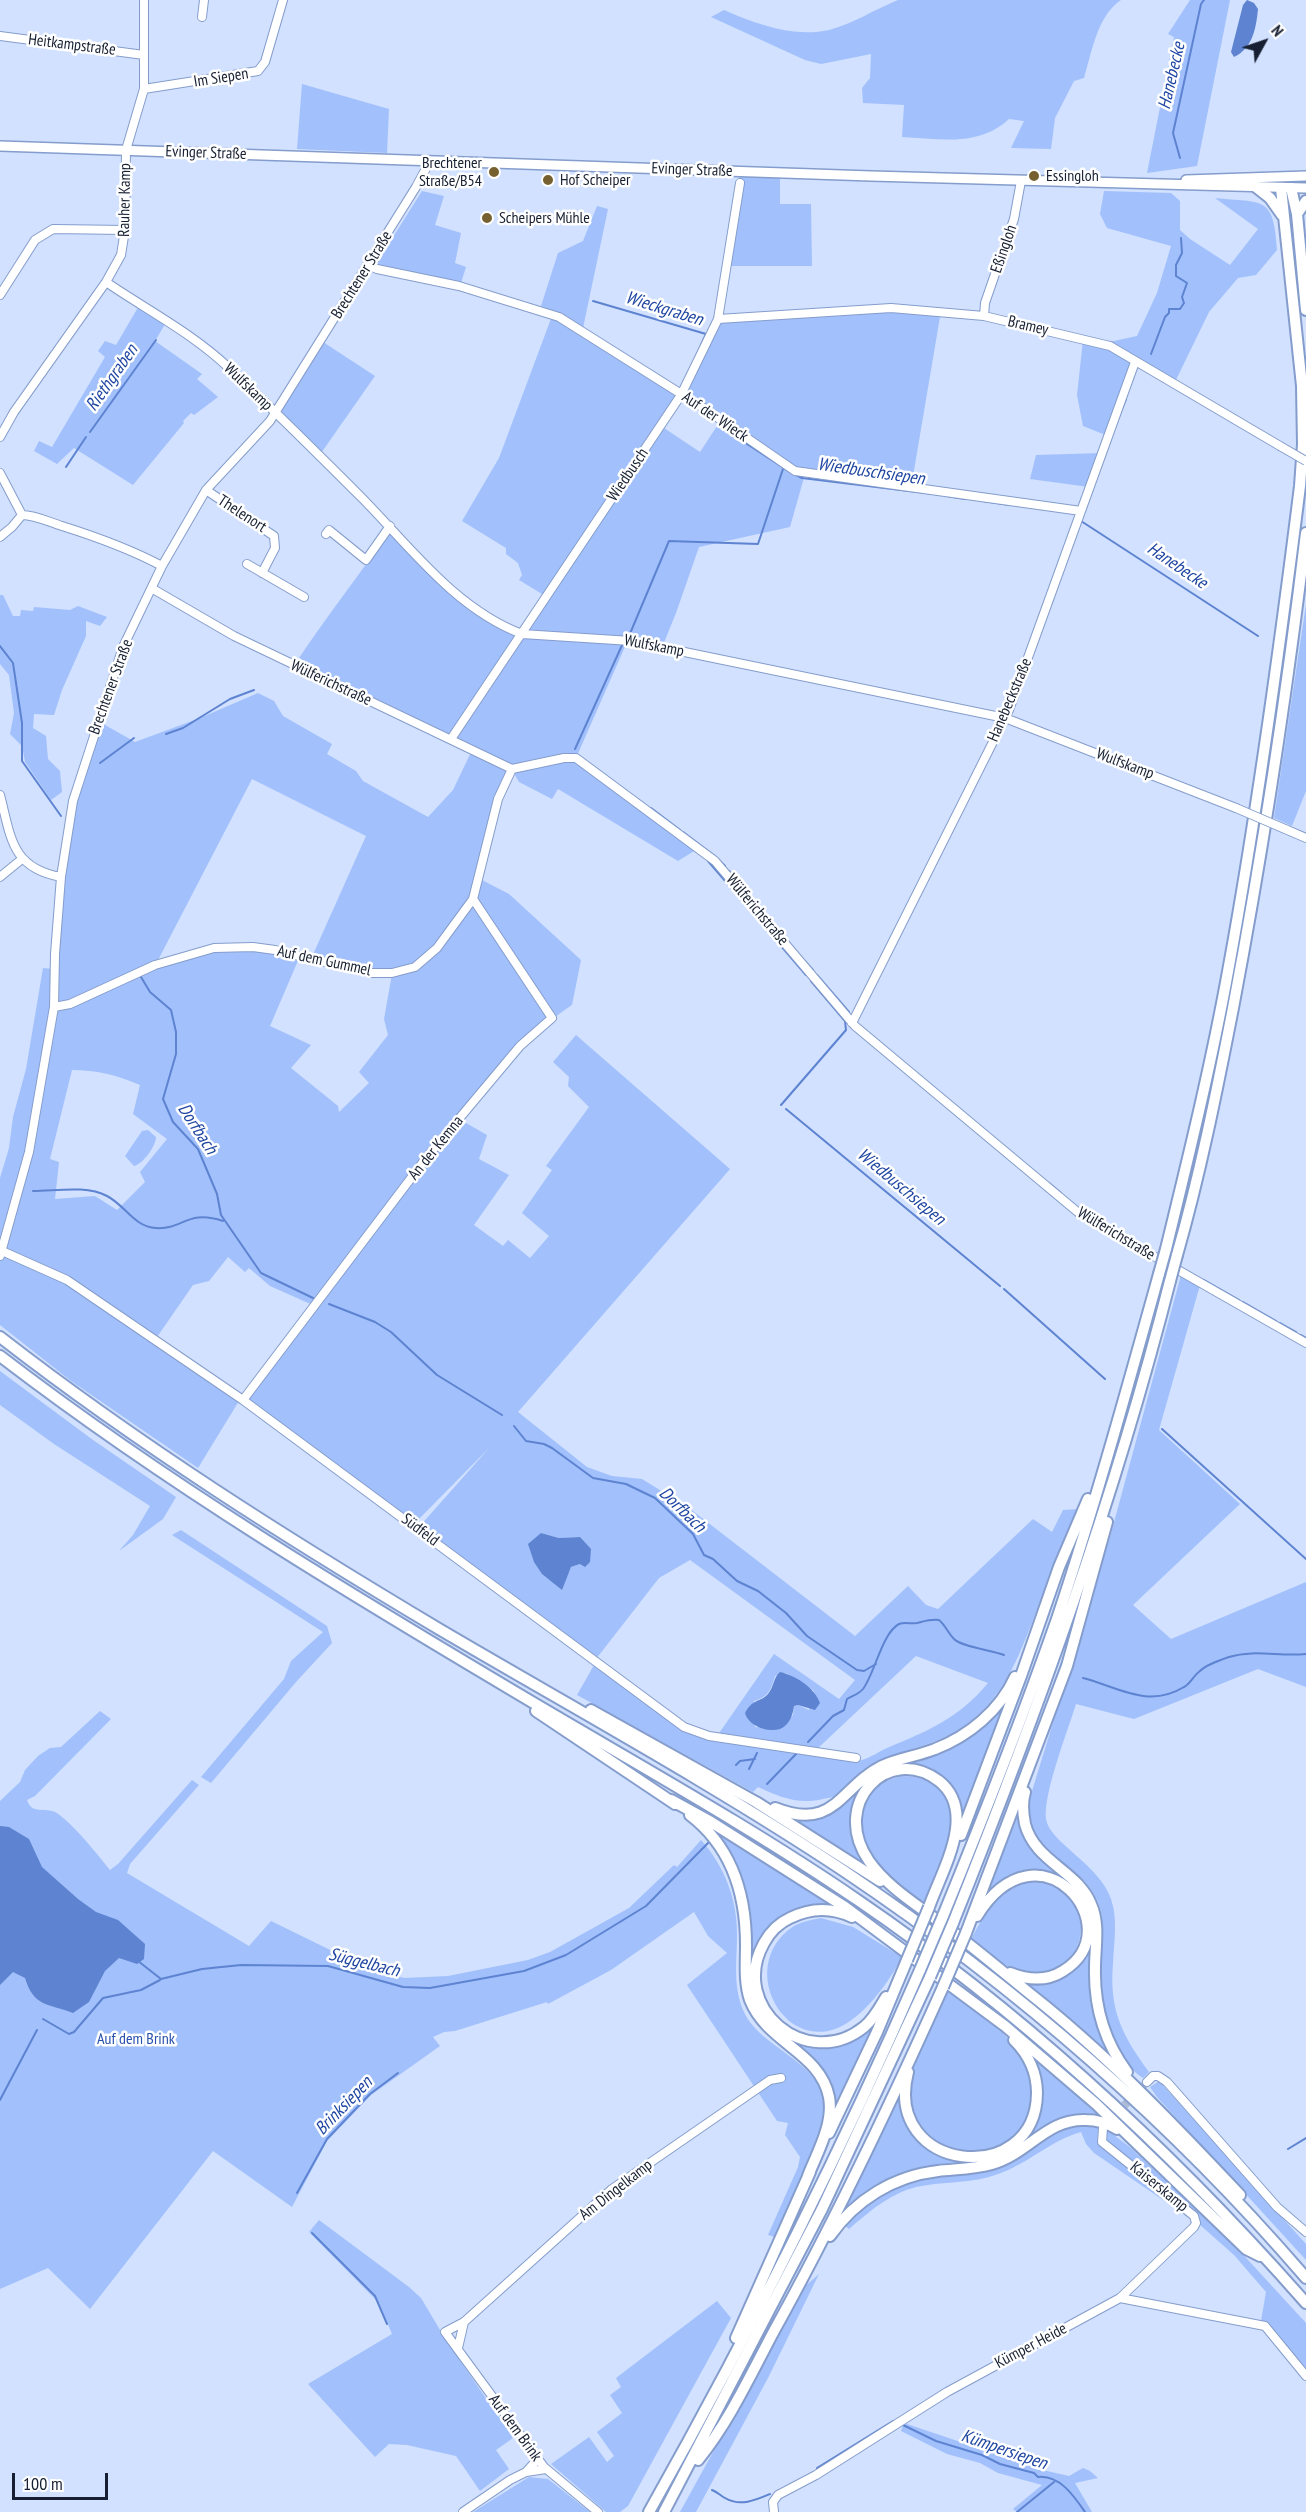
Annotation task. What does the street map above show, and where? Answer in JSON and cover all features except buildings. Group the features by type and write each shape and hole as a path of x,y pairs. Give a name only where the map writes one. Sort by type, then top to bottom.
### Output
{"highway":[{"path":"1287,182 1297,214 1306,310"},
{"path":"649,2512 725,2373 837,2151 943,1916 1056,1620 1108,1455 1166,1249 1229,968 1259,785 1300,486 1303,444 1302,386 1283,217 1287,182"},
{"path":"1256,187 1276,204 1283,217"},
{"path":"1297,214 1306,201"},
{"path":"995,2020 1017,2043 1032,2065 1037,2087 1035,2108 1028,2127 1013,2144 996,2154 969,2159 950,2155 932,2145 918,2132 909,2114 905,2093 907,2075 966,1933 1067,1666 1177,1255 1223,1057 1252,903 1281,725 1306,533"},
{"path":"0,1337 132,1435 218,1492 426,1621 818,1854 962,1956 1070,2043 1127,2093 1253,2219 1306,2278"},
{"path":"0,1356 102,1432 224,1514 509,1688 801,1862 918,1944 1010,2014 1107,2098 1180,2167 1306,2303"},
{"path":"756,1802 793,1814 819,1812 837,1804 866,1777 882,1766 935,1749 957,1739 986,1717 1004,1695 1032,1638 1095,1478 1108,1455"},
{"path":"664,2512 822,2209 930,1977 1025,1742 1067,1625 1122,1455"},
{"path":"725,2373 747,2311 807,2176 872,2043 983,1779 1021,1676 1032,1638"},
{"path":"509,1688 529,1707 580,1742 671,1800 791,1871 880,1932 1056,2069 1246,2248 1270,2262"},
{"path":"555,1696 579,1703 756,1802 906,1897 980,1953 1072,2028 1145,2096 1242,2197 1253,2219"},
{"path":"1046,1725 1046,1735 1023,1797 1024,1820 1028,1834 1042,1855 1079,1886 1088,1897 1096,1923 1095,1990 1101,2021 1119,2060 1145,2096"},
{"path":"906,1897 871,1864 858,1841 854,1823 857,1805 870,1786 888,1773 912,1770 930,1775 945,1786 957,1810 956,1832 929,1907"},
{"path":"671,1800 711,1836 726,1857 738,1883 746,1923 747,1984 753,2006 766,2026 811,2063 825,2085 829,2100 828,2120 807,2176"},
{"path":"966,1933 1001,1887 1021,1878 1039,1876 1057,1881 1068,1888 1082,1904 1088,1928 1084,1946 1073,1963 1061,1972 1041,1979 1021,1977 980,1953"},
{"path":"880,1932 834,1910 810,1910 783,1921 766,1939 756,1959 756,1989 762,2005 779,2027 790,2035 812,2042 836,2040 856,2032 870,2021 902,1971"},
{"path":"682,2479 705,2452 720,2428 807,2271 928,2022"},
{"path":"807,2271 848,2214 873,2193 895,2182 926,2173 994,2164 1015,2153 1046,2130 1067,2121 1089,2120 1106,2123 1142,2150"}],"main road":[{"name":"Evinger Straße","path":"0,146 1021,181 1169,183"},
{"path":"1169,183 1256,187 1306,176"},
{"path":"1169,183 1197,178 1287,182 1306,188"}],"street":[{"name":"Rauher Kamp","path":"0,437 56,350 106,282 122,255 125,230 126,150 144,89 144,0"},
{"path":"202,17 204,0"},
{"name":"Im Siepen","path":"144,89 258,71 267,55 283,0"},
{"name":"Heitkampstraße","path":"0,36 144,55"},
{"name":"Brechtener Straße","path":"1,1253 29,1152 54,1007 54,961 61,877 73,801 123,647 153,589 162,566 206,490 275,413 430,161"},
{"name":"Eßingloh","path":"984,316 985,303 1014,219 1021,181"},
{"name":"Wiedbusch","path":"451,739 681,395 718,319 740,183"},
{"path":"0,295 35,240 53,229 125,230"},
{"name":"Auf der Wieck","path":"368,265 377,269 477,291 560,317 705,409 795,471 1081,511"},
{"name":"Wulfskamp","path":"106,282 179,328 227,366 390,526 447,586 470,605 522,634 631,641 1005,718 1236,808 1306,838"},
{"name":"Bramey","path":"718,319 891,308 984,316 1101,343 1125,354 1306,461"},
{"name":"Hanebeckstraße","path":"852,1023 1005,718 1135,362"},
{"path":"0,473 22,515"},
{"name":"Thelenort","path":"206,490 274,536 275,548 262,573"},
{"path":"0,537 22,515"},
{"path":"22,515 39,518 130,549 162,566"},
{"path":"326,534 329,530 366,560 390,526"},
{"path":"247,564 304,597"},
{"name":"Wülferichstraße","path":"153,589 234,636 512,769 564,758 576,758 699,848 722,868 852,1023 1080,1214 1306,1343"},
{"name":"Auf dem Gummel","path":"54,1007 70,1004 155,964 214,948 247,947 275,950 361,972 392,973 408,970 421,963 437,948 473,899 498,799 512,769"},
{"path":"0,795 9,834 22,860 45,874 61,877"},
{"path":"0,877 22,860"},
{"name":"An der Kemna","path":"243,1400 427,1157 520,1046 552,1018 473,899"},
{"name":"Südfeld","path":"1,1253 79,1287 243,1400 684,1727 710,1736 856,1758"},
{"path":"1147,2082 1153,2076 1158,2076 1167,2082 1277,2207 1306,2232"},
{"name":"Am Dingelkamp","path":"445,2332 464,2322 612,2188 770,2080 781,2078"},
{"name":"Kaiserskamp","path":"1103,2128 1101,2138 1106,2147 1161,2188 1196,2219 1194,2227 1120,2298"},
{"path":"1120,2298 1265,2326 1306,2376"},
{"name":"Kümper Heide","path":"774,2512 773,2502 778,2495 816,2475 947,2392 1120,2298"},
{"path":"458,2348 464,2322"},
{"name":"Auf dem Brink","path":"445,2332 546,2469 598,2512"},
{"path":"526,2472 538,2459"},
{"path":"464,2512 510,2480 526,2472 546,2469"}],"green space":[{"path":"898,0 1121,0 1106,15 1101,25 1084,78 1074,81 1055,118 1051,149 1011,148 1024,121 1009,119 997,128 972,138 945,140 902,137 904,105 863,103 862,88 870,78 871,54 821,64 805,60 711,17 724,10 775,28 816,32 847,24"},
{"path":"1190,0 1230,0 1197,166 1147,173 1174,37 1168,34"},
{"path":"302,84 389,109 387,153 297,149"},
{"path":"740,173 780,174 780,204 811,204 812,266 727,266"},
{"path":"422,191 444,196 435,225 461,233 455,263 466,267 461,283 376,264"},
{"path":"1104,191 1171,193 1180,201 1180,230 1230,265 1258,229 1215,198 1255,202 1263,205 1273,219 1277,250 1256,275 1238,278 1209,312 1174,384 1135,363 1108,436 1083,426 1077,395 1083,340 1114,341 1137,336 1157,293 1171,246 1107,228 1100,214"},
{"path":"597,206 608,209 583,328 541,306 558,253 583,241"},
{"path":"140,304 167,321 155,341 202,374 197,379 218,397 194,415 191,413 183,421 184,423 133,485 74,448 57,464 34,451 39,441 52,447 105,357 98,351 105,341 116,345"},
{"path":"891,308 941,311 911,488 805,474 790,527 699,547 663,645 627,642 576,758 699,848 678,861 558,789 552,799 519,782 512,770 498,799 480,879 509,894 581,960 572,1005 525,1043 459,1119 487,1135 479,1159 509,1175 474,1225 503,1246 508,1240 530,1258 549,1236 522,1213 552,1170 546,1166 589,1107 568,1086 569,1077 553,1062 576,1035 730,1169 518,1412 587,1467 612,1476 642,1479 689,1508 855,1636 908,1586 926,1605 938,1609 1033,1519 1052,1532 1063,1510 1080,1509 1024,1644 994,1698 980,1713 953,1733 875,1764 836,1795 814,1801 789,1799 758,1787 753,1792 577,1695 594,1665 684,1730 715,1739 774,1654 839,1699 855,1680 690,1560 659,1578 596,1659 419,1527 490,1447 415,1523 241,1395 251,1390 315,1306 270,1286 249,1268 245,1272 228,1257 209,1281 193,1285 155,1340 73,1279 14,1256 66,1282 239,1401 198,1468 71,1381 0,1325 0,1178 26,1069 43,968 53,969 74,801 98,721 135,742 258,693 274,701 283,716 332,744 327,754 356,771 363,781 428,817 453,790 474,746 297,661 391,529 469,607 521,638 547,597 519,580 522,575 518,563 506,554 506,548 462,521 499,458 552,316 681,395 715,323","holes":["681,395 721,420 700,452 661,426","252,779 366,836 311,959 392,974 384,1019 388,1035 359,1072 369,1083 339,1112 338,1106 291,1068 311,1045 270,1026 300,956 226,947 156,964","72,1070 106,1074 140,1085 133,1114 167,1139 140,1172 145,1182 117,1210 95,1196 55,1199 59,1162 50,1159","541,1533 559,1538 580,1537 580,1564 571,1567 561,1589 556,1583","916,1656 988,1683 966,1706 916,1736 865,1759 857,1761 817,1749","786,1673 814,1691 809,1710 798,1705 794,1706 793,1715 779,1729 755,1727 754,1701 766,1695 775,1676"]},
{"path":"323,342 375,376 319,456 275,413"},
{"path":"1102,453 1089,487 1030,479 1036,455"},
{"path":"0,595 3,595 13,616 20,616 21,610 33,611 34,607 70,610 78,606 107,617 100,626 86,621 86,636 62,690 54,715 34,714 33,728 46,736 48,759 60,771 62,792 51,800 25,762 22,746 10,734 14,713 9,675 0,664"},
{"path":"1306,604 1306,791 1292,826 1274,818"},
{"path":"148,1130 156,1137 154,1145 145,1158 134,1166 125,1156 142,1131"},
{"path":"1181,1275 1200,1285 1159,1430 1240,1504 1133,1605 1171,1639 1306,1582 1306,1687 1258,1669 1134,1719 1076,1704 1052,1778 1046,1819 1049,1828 1056,1836 1097,1875 1111,1899 1115,1923 1113,1995 1119,2021 1125,2034 1149,2072 1143,2078 1122,2057 1109,2028 1100,1980 1102,1925 1098,1902 1079,1876 1048,1850 1039,1839 1032,1824 1028,1804 1110,1537"},
{"path":"0,1371 93,1440 176,1497 163,1519 119,1551 133,1535 150,1506 54,1444 0,1405"},
{"path":"181,1530 327,1626 332,1643 211,1783 201,1777 284,1679 291,1661 323,1632 172,1535"},
{"path":"1008,1697 963,1814 956,1794 923,1767 864,1785 853,1807 851,1826 857,1845 868,1866 792,1817 809,1817 880,1771 926,1755"},
{"name":"Auf dem Brink","path":"100,1711 111,1719 35,1796 27,1800 29,1805 35,1809 55,1812 62,1817 110,1870 118,1864 192,1780 199,1785 130,1864 127,1873 249,1946 271,1921 365,1967 404,1978 448,1976 528,1960 550,1952 629,1908 674,1865 677,1867 701,1840 717,1861 732,1896 737,1935 737,1986 746,2016 755,2028 794,2059 816,2081 823,2095 826,2111 820,2139 775,2237 768,2235 798,2167 800,2157 785,2135 788,2123 777,2121 687,1985 727,1953 708,1936 694,1912 611,1970 548,2004 547,2002 433,2037 440,2046 371,2095 327,2141 292,2207 213,2151 90,2309 48,2268 0,2289 0,1801 20,1782 25,1770 38,1756 50,1748 61,1747"},
{"path":"902,1776 925,1780 935,1785 943,1793 950,1806 953,1819 948,1848 926,1904 880,1866 867,1847 863,1834 863,1808 870,1793 883,1783"},
{"path":"1019,1812 1024,1833 1033,1851 1073,1884 1091,1910 1094,1928 1091,1974 1093,2003 1098,2022 1114,2058 1026,1984 1056,1978 1076,1965 1088,1947 1091,1926 1086,1906 1075,1888 1056,1876 1028,1872 1006,1880 985,1896"},
{"path":"708,1827 834,1906 798,1909 773,1924 758,1948 753,1975 758,2002 772,2026 795,2042 827,2046 848,2040 875,2023 835,2110 831,2089 824,2073 813,2061 777,2032 765,2019 756,2004 749,1974 751,1922 747,1896 731,1859"},
{"path":"1027,1881 1054,1886 1072,1899 1080,1916 1080,1936 1074,1954 1061,1968 1043,1976 1014,1970 971,1939 993,1904 1007,1892"},
{"path":"821,1918 853,1927 902,1957 883,1988 865,2009 835,2029 815,2032 798,2027 784,2015 773,2000 768,1982 768,1962 776,1944 791,1928"},
{"path":"948,1988 1006,2036 1030,2074 1032,2094 1030,2108 1020,2129 1004,2143 984,2151 963,2151 943,2146 926,2134 914,2117 910,2094 914,2066"},
{"path":"1031,2055 1102,2117 1080,2116 995,2160 922,2170 840,2218 900,2092 902,2105 935,2151 961,2161 982,2161 994,2158 1032,2127 1039,2110 1041,2097"},
{"path":"1159,2081 1306,2244 1306,2260 1157,2097 1150,2087"},
{"path":"1086,2124 1099,2127 1097,2140 1103,2146 1191,2219 1094,2153 1086,2144 1081,2132 998,2174 906,2190 880,2204 849,2229 844,2225 879,2198 904,2185 931,2177 983,2172 998,2168 1064,2129"},
{"path":"1106,2129 1131,2148 1237,2248 1306,2323 1306,2368 1261,2321 1266,2292 1234,2255 1199,2224 1198,2216 1188,2206 1105,2142"},
{"path":"319,2220 421,2298 446,2340 513,2438 496,2450 509,2469 480,2491 456,2456 407,2445 389,2444 375,2457 308,2384 392,2334 379,2303 309,2232"},
{"path":"819,2274 768,2378 696,2512 680,2512 804,2287"},
{"path":"717,2301 731,2318 628,2506 620,2512 606,2512 551,2464 589,2437 607,2462 614,2456 597,2432 622,2413 610,2395 621,2387 616,2378"},
{"path":"904,2423 1047,2471 1069,2476 1083,2468 1090,2471 1098,2478 1075,2483 1092,2512 1017,2512 1013,2509 1042,2485 998,2473 980,2463 947,2454 901,2431"},
{"path":"529,2477 548,2479 590,2512 473,2512"}],"shaded area":[{"path":"1247,0 1254,3 1258,9 1255,30 1249,43 1234,57 1231,52 1243,5"},
{"path":"541,1533 559,1538 580,1537 591,1549 590,1562 585,1567 580,1564 571,1567 562,1590 542,1574 534,1562 528,1544"},
{"path":"780,1672 804,1683 820,1703 815,1710 794,1706 792,1716 782,1728 763,1729 752,1723 745,1713 751,1705 768,1694"},
{"path":"0,1826 9,1827 29,1839 42,1867 78,1899 96,1912 118,1920 145,1944 144,1959 137,1964 119,1958 105,1971 89,2002 73,2013 37,1999 25,1978 13,1972 0,1985"}],"waterway":[{"name":"Hanebecke","path":"1180,158 1173,133 1201,4 1204,0"},
{"name":"Hanebecke","path":"1151,354 1169,309 1180,309 1184,303 1182,297 1187,283 1176,276 1176,265 1182,253 1181,238"},
{"name":"Wieckgraben","path":"593,301 706,334 693,363"},
{"name":"Riethgraben","path":"90,432 156,340"},
{"name":"Hanebecke","path":"1117,421 1126,399"},
{"name":"Wieckgraben","path":"719,423 742,440"},
{"name":"Riethgraben","path":"66,467 86,437"},
{"name":"Wieckgraben","path":"747,444 790,472"},
{"name":"Wiedbuschsiepen","path":"629,636 669,541 758,544 783,469"},
{"name":"Wiedbuschsiepen","path":"796,475 802,478 942,495"},
{"name":"Wiedbuschsiepen","path":"947,496 965,499"},
{"name":"Wiedbuschsiepen","path":"983,501 1010,505"},
{"name":"Hanebecke","path":"1082,519 1081,521 1258,636"},
{"name":"Wiedbuschsiepen","path":"575,749 623,643"},
{"name":"Dorfbach","path":"0,646 13,663 22,723 22,761 61,816"},
{"path":"166,734 183,728 230,699 254,690"},
{"path":"100,763 134,738"},
{"path":"651,808 680,830"},
{"path":"683,832 716,857"},
{"name":"Wiedbuschsiepen","path":"708,861 806,975"},
{"path":"720,861 725,866"},
{"path":"729,871 771,922"},
{"path":"799,955 813,970"},
{"path":"817,975 849,1012"},
{"name":"Dorfbach","path":"141,977 150,992 171,1010 176,1032 176,1054 163,1099 173,1122 198,1149 217,1194 221,1215 261,1273 313,1298"},
{"name":"Wiedbuschsiepen","path":"781,1105 846,1030 845,1021 811,981"},
{"name":"Wiedbuschsiepen","path":"786,1109 1000,1286"},
{"path":"1049,1183 1061,1193"},
{"path":"33,1191 71,1189 99,1193 113,1200 148,1227 165,1228 201,1217 223,1221"},
{"path":"1204,1280 1239,1300"},
{"name":"Wiedbuschsiepen","path":"1004,1289 1105,1379"},
{"path":"1243,1302 1276,1321"},
{"name":"Dorfbach","path":"329,1304 375,1322 391,1332 437,1375 502,1415"},
{"path":"1280,1323 1296,1332"},
{"path":"1301,1335 1306,1338"},
{"name":"Dorfbach","path":"514,1426 526,1441 552,1448 593,1478 626,1484 655,1498 693,1534 704,1555 713,1559 737,1581 758,1591 786,1613 807,1636 857,1670 864,1671 876,1664"},
{"name":"Wiedbuschsiepen","path":"1162,1429 1306,1559"},
{"name":"Süggelbach","path":"808,1742 833,1716 844,1710 847,1699 863,1689 883,1644 899,1624 939,1620 958,1642 1004,1655"},
{"name":"Süggelbach","path":"1083,1678 1133,1694 1158,1696 1184,1687 1203,1669 1229,1657 1258,1653 1306,1654"},
{"path":"749,1769 757,1753"},
{"name":"Süggelbach","path":"767,1784 797,1753"},
{"path":"736,1765 740,1761 755,1759"},
{"name":"Süggelbach","path":"138,1961 161,1979 202,1969 241,1965 328,1966 403,1987 430,1988 524,1971 566,1955 646,1906 709,1842"},
{"path":"43,2019 69,2034 74,2032 103,1998 141,1990 160,1980"},
{"path":"0,2100 37,2030"},
{"name":"Brinksiepen","path":"297,2193 327,2139 370,2094 398,2073"},
{"path":"1288,2149 1306,2138"},
{"name":"Brinksiepen","path":"312,2233 375,2296 387,2324"},
{"name":"Kümpersiepen","path":"817,2468 893,2421"},
{"name":"Kümpersiepen","path":"903,2425 936,2441 982,2455 1000,2464 1034,2473 1038,2477 1053,2479 1066,2488 1085,2512"},
{"path":"1017,2512 1054,2482"},
{"name":"Kümpersiepen","path":"712,2490 736,2502 754,2500 770,2494"}],"tunnel":[{"path":"1116,2114 1147,2082"}],"place":[{"name":"Brechtener Straße/B54","path":"494,172"},
{"name":"Essingloh","path":"1034,176"},
{"name":"Hof Scheiper","path":"548,180"},
{"name":"Scheipers Mühle","path":"487,218"}]}
